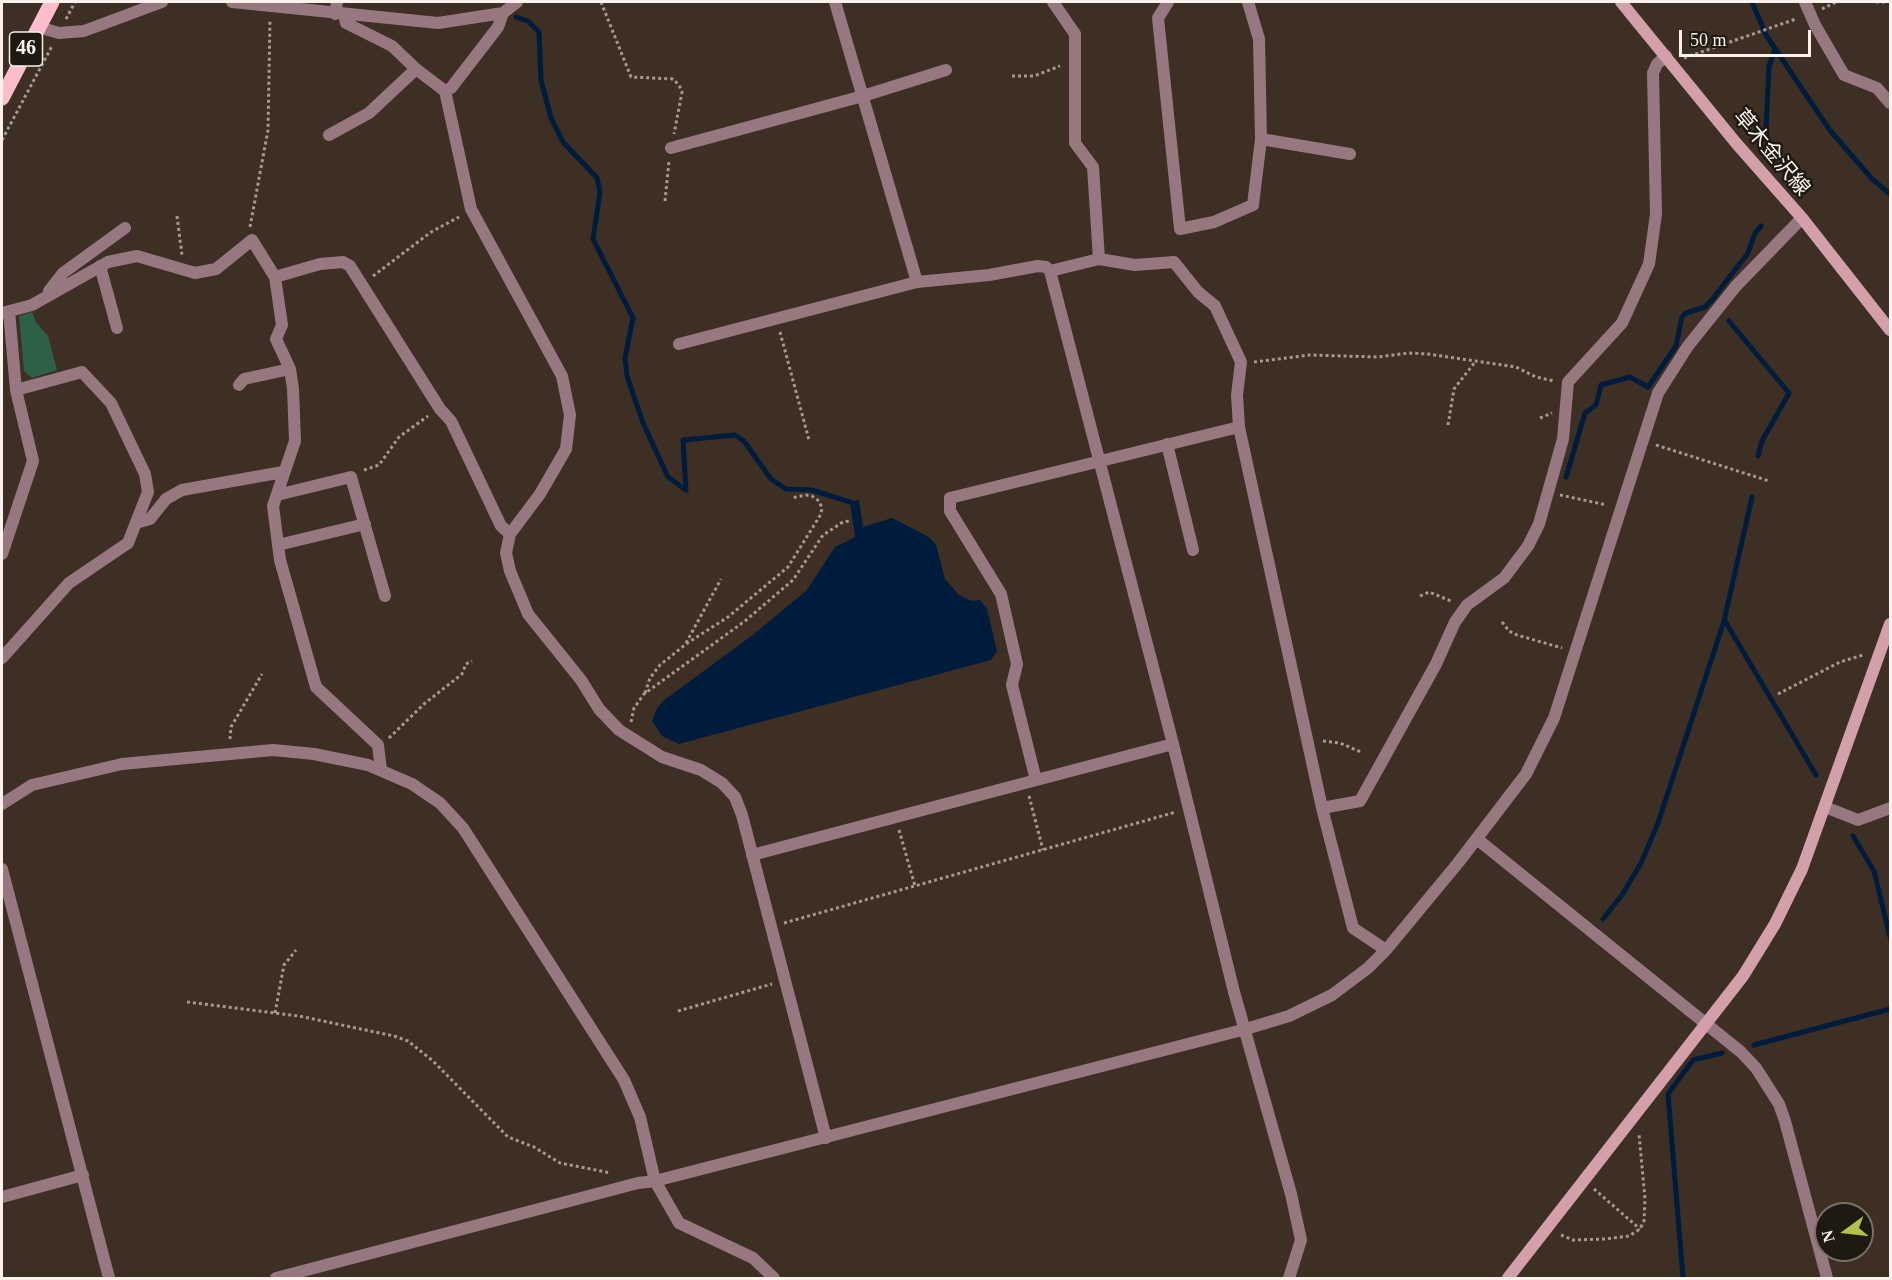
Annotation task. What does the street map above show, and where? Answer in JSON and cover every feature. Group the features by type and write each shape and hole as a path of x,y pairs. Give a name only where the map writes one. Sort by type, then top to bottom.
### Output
{"main road":[{"name":"46","path":"2,98 52,2"}],"street":[{"path":"38,27 59,33 84,31 162,2"},
{"path":"232,2 339,10 438,24 503,13"},
{"path":"445,91 451,88 498,27 503,13 516,2"},
{"path":"835,2 917,282"},
{"path":"1053,2 1075,34 1075,143 1093,167 1099,259"},
{"path":"1168,2 1158,18 1180,229 1214,222 1253,205 1261,139 1259,39 1248,2"},
{"name":"草木金沢線","path":"1621,2 1802,218 1890,330"},
{"path":"1808,7 1845,75 1876,88 1890,103"},
{"path":"339,10 346,23 392,46 416,69 445,91 472,212 562,376 570,415 566,449 540,494 510,534 506,553 528,614 581,680 599,709 627,736 646,749 701,770 722,783 735,797 826,1138"},
{"path":"1322,808 1360,801 1465,609 1504,578 1528,546 1549,493 1563,439 1568,382 1622,323 1649,264 1656,214 1653,73 1666,56"},
{"path":"329,135 369,113 416,69"},
{"path":"671,148 863,96 946,70"},
{"path":"1261,139 1350,154"},
{"path":"276,1278 638,1183 655,1181 826,1138 1246,1029 1289,1016 1332,995 1368,968 1386,950 1477,839 1526,774 1554,718 1658,393 1689,346 1757,261 1802,218"},
{"path":"50,294 48,290 63,273 125,228"},
{"path":"2,554 33,461 16,390 5,312 32,305 100,266 137,256 195,273 216,269 252,240 275,277 282,325 276,339 290,369 295,441 273,506 280,560 316,687 379,749 381,770"},
{"path":"1050,271 1099,259 1135,265 1174,262 1198,292 1215,306 1240,365 1237,396 1239,427 1322,808 1353,928 1386,950"},
{"path":"275,277 320,264 343,262 350,266 440,409 451,421 501,526 510,534"},
{"path":"100,266 117,328"},
{"path":"679,344 917,282 1038,266 1046,267 1050,271 1173,744 1234,992 1302,1239 1289,1278"},
{"path":"239,385 244,380 290,369"},
{"path":"2,658 69,583 128,543 148,492 145,474 111,403 82,372 16,390"},
{"path":"1030,782 1012,685 1017,664 1001,594 950,511 950,498 1239,427"},
{"path":"1167,444 1193,550"},
{"path":"136,523 150,519 166,499 182,490 283,472"},
{"path":"277,495 351,477 385,596"},
{"path":"278,545 365,524"},
{"path":"1508,1278 1743,976 1775,924 1802,869 1890,624"},
{"path":"752,855 1173,744"},
{"path":"2,804 32,785 122,764 273,750 314,754 381,770 412,784 440,803 463,828 624,1080 640,1117 655,1181 679,1223 753,1258 774,1278"},
{"path":"1825,807 1858,820 1890,808"},
{"path":"1477,839 1706,1023 1756,1068 1779,1104 1827,1278"},
{"path":"2,869 110,1278"},
{"path":"2,1197 83,1175"}],"path":[{"path":"2,140 75,2"},
{"path":"601,2 631,77 673,80 682,92 671,148 665,201"},
{"path":"1675,66 1685,58 1752,37 1808,7 1836,2"},
{"path":"1876,2 1886,2"},
{"path":"252,240 252,211 268,130 270,6"},
{"path":"1012,76 1034,76 1076,63"},
{"path":"361,284 431,232 472,212"},
{"path":"177,216 183,249 180,268"},
{"path":"776,318 809,440"},
{"path":"1240,365 1310,355 1378,357 1408,353 1516,367 1536,377 1568,382"},
{"path":"1448,425 1454,389 1475,362"},
{"path":"351,477 379,465 399,437 440,409"},
{"path":"1642,440 1768,481"},
{"path":"1549,493 1620,508"},
{"path":"627,736 634,708 644,694 650,678 686,644 728,616 788,567 822,508 819,501 812,496 790,498"},
{"path":"644,694 745,621 793,580 823,535 843,522 850,521"},
{"path":"686,644 721,579"},
{"path":"1420,596 1429,592 1438,594 1465,609"},
{"path":"1502,622 1509,631 1517,635 1575,651"},
{"path":"1778,694 1840,662 1866,654 1878,658"},
{"path":"379,749 424,704 462,674 466,663 472,661"},
{"path":"229,754 231,727 262,674"},
{"path":"1308,746 1329,741 1361,752"},
{"path":"1030,782 1043,850"},
{"path":"770,926 1189,808"},
{"path":"896,817 915,886"},
{"path":"275,1013 284,965 296,950"},
{"path":"678,1011 784,981"},
{"path":"187,1002 275,1013 394,1035 408,1041 460,1087 508,1137 534,1147 560,1163 631,1177 638,1183"},
{"path":"1551,1224 1562,1236 1573,1240 1629,1236 1640,1229 1644,1221 1645,1199 1640,1136 1631,1119"},
{"path":"1584,1180 1640,1229"}],"green space":[{"path":"32,312 36,322 48,336 57,370 32,378 24,371 19,316"}],"water":[{"path":"859,500 863,527 892,518 929,537 936,545 945,579 959,595 972,601 980,600 987,609 997,651 991,660 679,744 662,736 652,721 663,701 754,634 806,591 835,547 855,537 850,502"}],"waterway":[{"path":"1752,2 1766,35 1829,129 1872,179 1890,194"},
{"path":"516,17 528,21 539,32 541,80 551,118 563,142 597,178 600,192 593,239 633,318 625,358 627,376 643,423 668,477 686,490 683,440 735,435 744,441 771,479 786,489 812,490 850,502"},
{"path":"1768,145 1766,129 1769,66 1775,50"},
{"path":"1566,477 1585,413 1596,405 1601,385 1630,377 1648,387 1676,346 1682,317 1686,313 1705,307 1711,301 1748,253 1755,233 1761,226"},
{"path":"1729,321 1789,393 1762,441 1758,456"},
{"path":"1603,919 1622,895 1641,863 1658,823 1724,621 1752,497"},
{"path":"1725,621 1816,775"},
{"path":"1853,836 1874,871 1890,937"},
{"path":"1754,1045 1890,1009"},
{"path":"1683,1278 1668,1094 1693,1060 1722,1053"}]}
